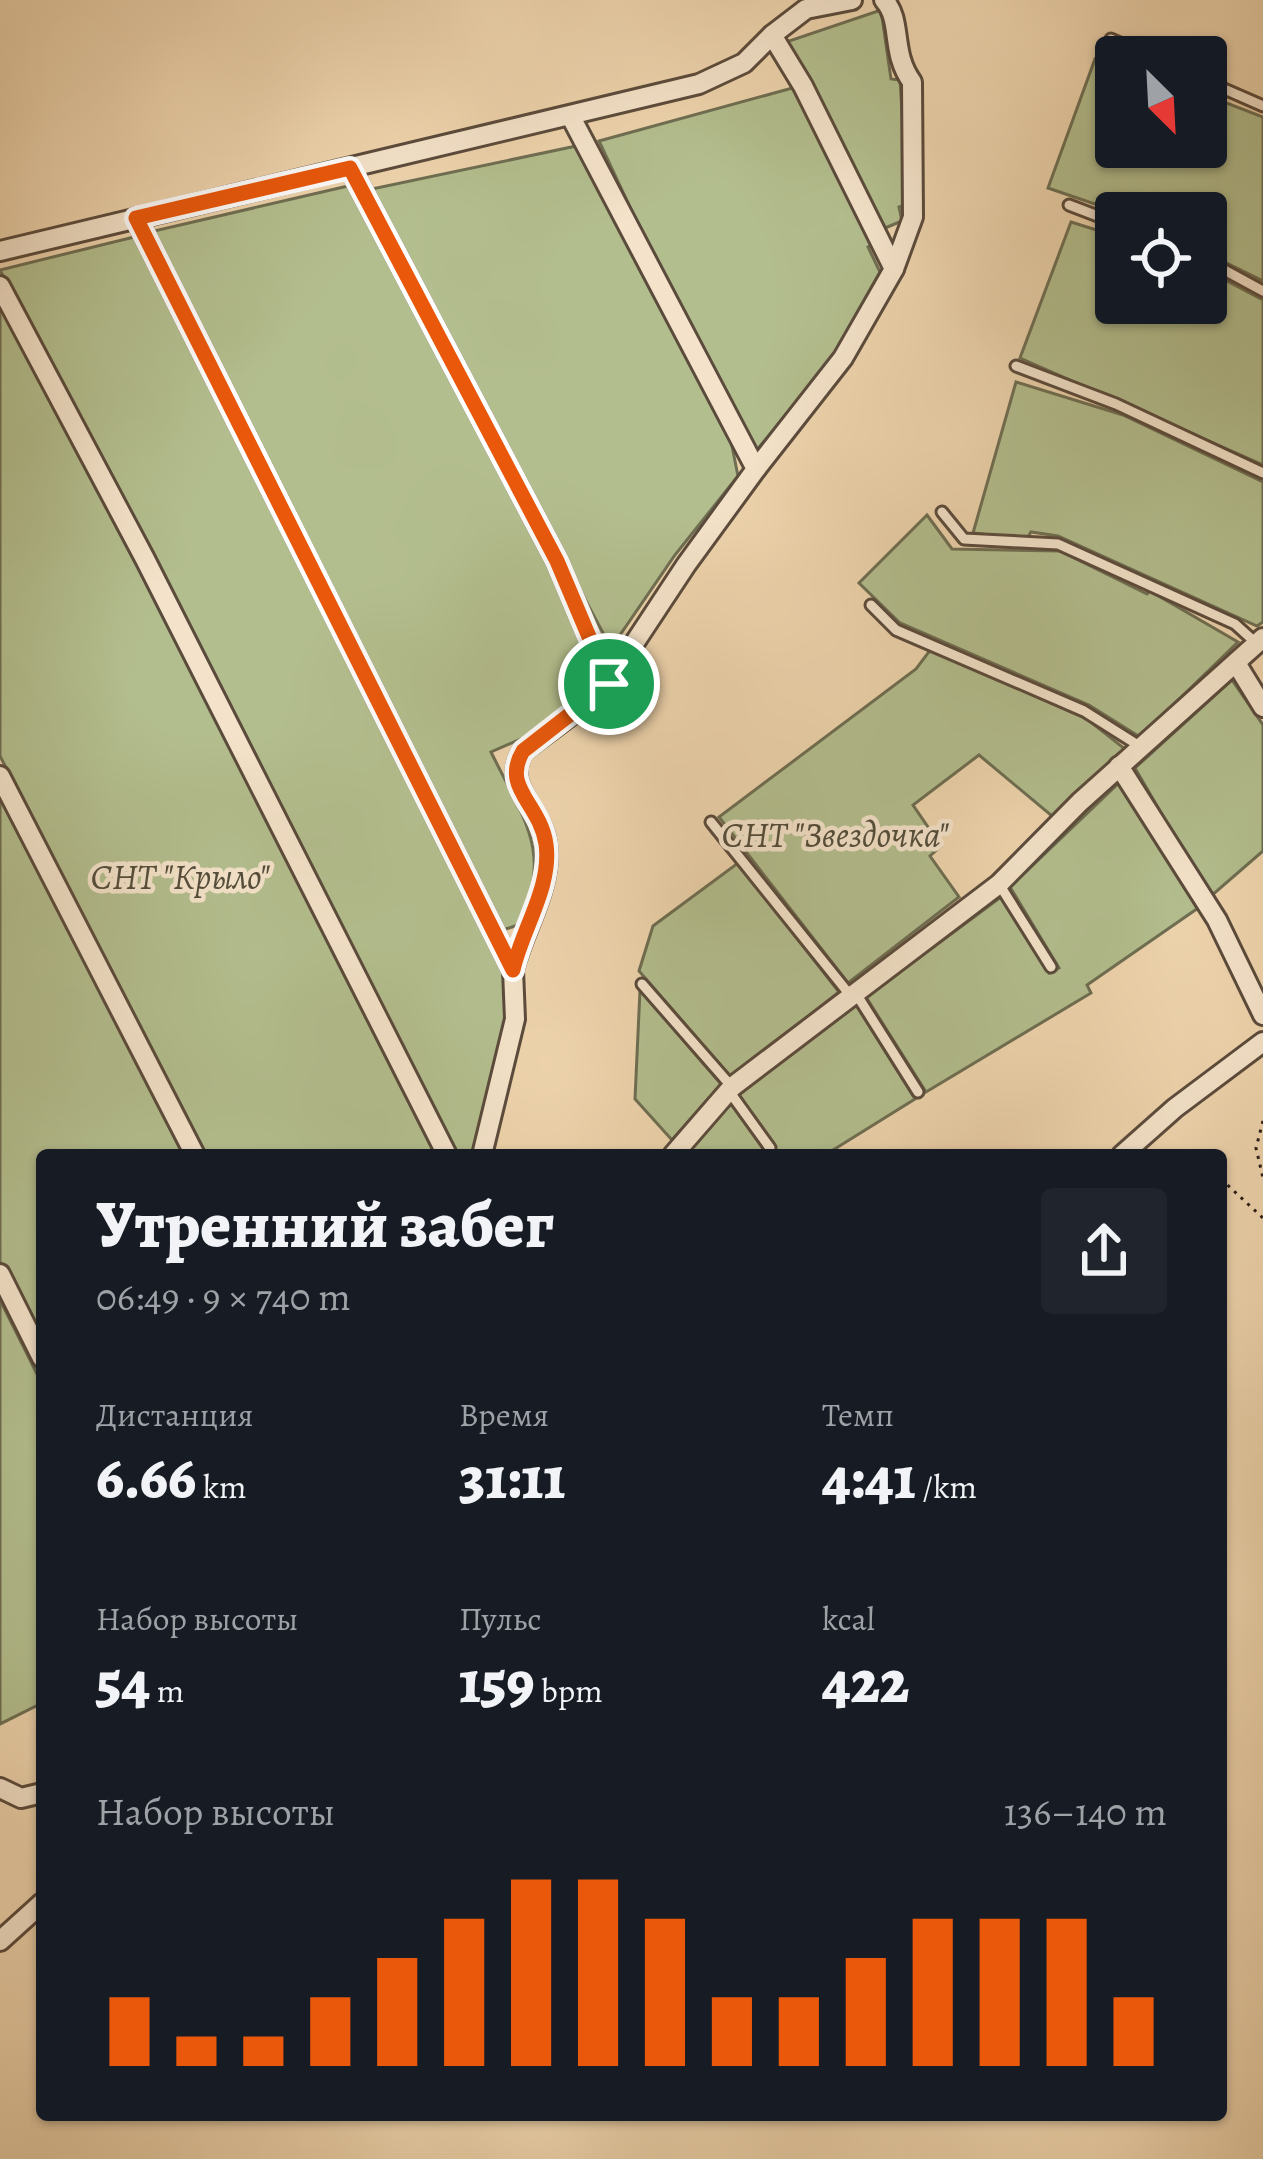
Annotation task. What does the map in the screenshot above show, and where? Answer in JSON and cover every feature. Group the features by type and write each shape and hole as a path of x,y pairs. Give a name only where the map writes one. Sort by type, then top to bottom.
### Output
{"street":[{"path":"0,250 699,84 744,63 806,9 852,0"},
{"path":"483,1149 514,1019 513,970 541,888 547,848 540,818 514,777 515,765 523,751 609,684 686,565 843,358 894,269 913,217 912,82 899,65 893,11 884,0"},
{"path":"772,35 803,86 894,269"},
{"path":"571,117 756,469"},
{"path":"350,168 557,561 609,684"},
{"path":"136,218 513,970"},
{"path":"0,286 155,579 444,1149"},
{"path":"678,1149 730,1089 999,884 1119,766 1260,640"},
{"path":"1236,663 1263,707"},
{"path":"1119,766 1217,920 1263,1015"},
{"path":"0,776 192,1149"},
{"path":"1129,1149 1263,1042"},
{"path":"0,1274 36,1346"},
{"path":"0,1788 21,1798 36,1794"},
{"path":"0,1941 36,1908"}],"lane":[{"path":"1227,90 1263,106"},
{"path":"1069,205 1095,215"},
{"path":"1227,271 1263,291"},
{"path":"1016,366 1116,404 1263,473"},
{"path":"942,512 964,539 1058,544 1260,640"},
{"path":"872,605 896,630 1084,711 1141,747"},
{"path":"712,822 853,993 918,1093"},
{"path":"999,884 1051,967"},
{"path":"642,984 730,1089 770,1148"}],"path":[{"path":"1263,1121 1256,1148 1263,1178"},
{"path":"1227,1185 1263,1218"}],"green space":[{"path":"881,10 891,79 900,80 908,204 899,207 902,221 885,228 786,42"},
{"path":"1095,59 1095,168 1227,168 1227,103 1263,117 1263,281 1227,263 1227,192 1095,192 1095,204 1048,188"},
{"path":"796,87 875,242 868,247 880,272 834,355 757,450 599,141"},
{"path":"581,145 730,436 738,476 675,555 611,648 367,190"},
{"path":"348,186 600,671 589,693 523,738 491,752 523,816 534,856 529,900 518,925 503,930 421,778 186,309 154,231"},
{"path":"1071,222 1095,229 1095,324 1227,324 1227,281 1263,300 1263,465 1020,358"},
{"name":"СНТ \"Крыло\"","path":"134,237 505,970 509,1007 478,1149 454,1149 0,270"},
{"name":"СНТ \"Крыло\"","path":"0,304 42,376 436,1149 202,1149 0,756"},
{"path":"1016,382 1123,415 1263,482 1263,622 1257,626 1058,536 1031,532 1026,540 973,533"},
{"path":"927,515 952,549 1060,551 1147,594 1150,591 1238,642 1140,737 1089,705 900,623 859,583"},
{"name":"СНТ \"Звездочка\"","path":"931,649 1087,719 1125,749 1052,816 979,755 913,805 941,846 930,856 959,897 848,983 719,817 916,669"},
{"path":"1232,680 1263,725 1263,851 1210,897 1135,768"},
{"name":"СНТ \"Звездочка\"","path":"1121,781 1201,906 1087,985 1091,993 926,1092 866,997 1001,897 1049,973 1059,968 1010,887"},
{"name":"СНТ \"Крыло\"","path":"0,793 181,1149 36,1149 36,1335 0,1262"},
{"name":"СНТ \"Звездочка\"","path":"738,863 839,992 731,1077 639,971 653,926"},
{"path":"640,990 721,1084 672,1140 635,1099"},
{"path":"856,1005 915,1099 835,1149 772,1149 739,1095"},
{"path":"733,1105 766,1149 690,1149 724,1107"},
{"path":"0,1300 36,1372 36,1706 0,1724"}],"route":[{"path":"350,168 557,561 609,684 523,751 515,765 514,777 540,818 547,848 541,888 513,970 136,218 350,168"}]}
